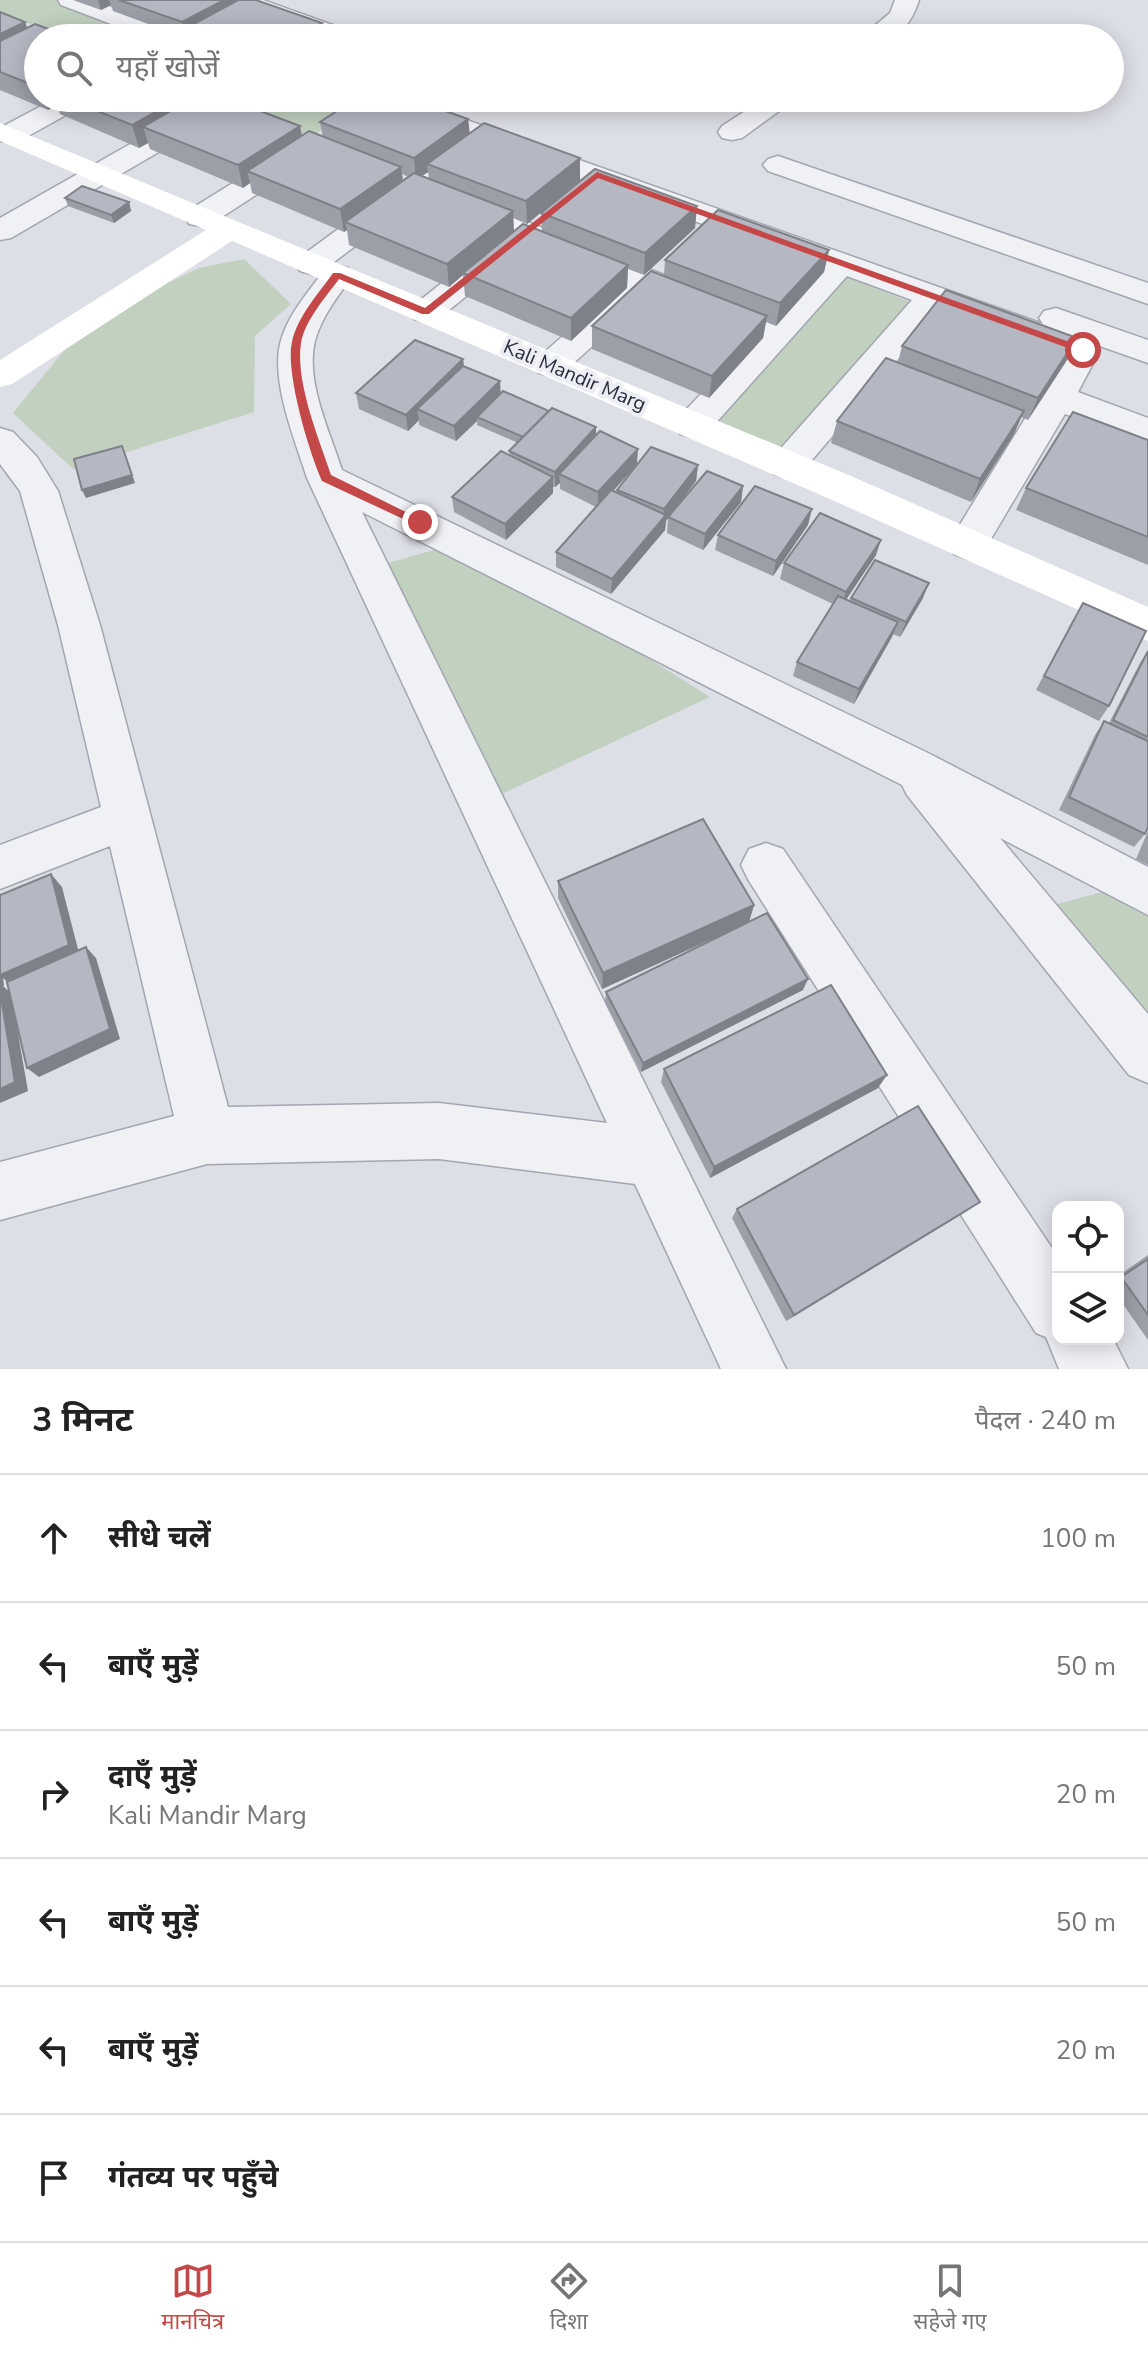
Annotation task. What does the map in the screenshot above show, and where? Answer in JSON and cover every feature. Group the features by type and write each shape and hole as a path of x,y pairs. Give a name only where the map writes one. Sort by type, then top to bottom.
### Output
{"street":[{"path":"70,0 134,24"},
{"path":"103,12 128,0"},
{"path":"892,24 901,17 907,0"},
{"path":"240,7 297,24"},
{"path":"4,133 47,112"},
{"path":"0,231 201,112"},
{"path":"0,376 215,223 315,142 367,112"},
{"path":"412,112 476,131 561,204 680,248 778,331"},
{"path":"732,132 762,112"},
{"path":"754,1369 326,478 306,415 296,342 309,315 324,269 476,131 487,117 503,118 1148,352"},
{"name":"Kali Mandir Marg","path":"4,133 787,465 1148,625"},
{"path":"778,165 1148,294"},
{"path":"384,177 413,188 561,204 680,248 842,263 1083,350 1056,397 1019,429 968,544"},
{"path":"426,312 561,204"},
{"path":"551,365 680,248"},
{"path":"693,425 842,263"},
{"path":"787,465 886,374 934,296"},
{"path":"1056,397 1148,432"},
{"path":"0,441 24,466 39,491 79,625 207,1136"},
{"path":"326,478 912,767 1148,892"},
{"path":"912,767 1148,1056"},
{"path":"0,867 128,818"},
{"path":"766,865 1052,1302"},
{"path":"0,1191 207,1136 439,1131 652,1157"},
{"path":"1080,1345 1096,1369"}],"green space":[{"path":"0,0 59,0 121,24 30,24 0,12"},
{"path":"248,112 350,113 311,137"},
{"path":"244,259 291,304 255,336 254,412 73,469 13,413 89,320 199,268"},
{"path":"837,273 920,306 785,459 700,425"},
{"path":"462,542 710,697 493,798 381,565"},
{"path":"1113,889 1148,907 1148,1037 1043,908"}],"building":[{"path":"119,0 224,0 182,22"},
{"path":"238,0 256,0 322,23 320,24 194,24"},
{"path":"0,12 25,22 0,34"},
{"path":"24,29 24,81 0,72 0,41"},
{"path":"100,112 155,112 132,125"},
{"path":"169,112 263,112 300,126 238,165 143,127"},
{"path":"335,112 448,112 468,119 414,158 320,122"},
{"path":"484,123 580,158 526,201 427,164"},
{"path":"309,131 401,167 340,209 247,171"},
{"path":"595,169 697,206 645,253 541,213"},
{"path":"414,173 513,211 447,264 345,222"},
{"path":"82,186 129,202 111,215 65,198"},
{"path":"718,210 829,250 780,303 665,260"},
{"path":"523,224 628,265 571,318 463,273"},
{"path":"651,271 767,316 712,376 592,326"},
{"path":"946,290 1077,338 1038,398 902,346"},
{"path":"415,340 463,359 406,415 356,393"},
{"path":"886,358 1024,411 980,479 837,421"},
{"path":"463,366 500,381 454,426 417,409"},
{"path":"503,391 549,411 523,437 477,417"},
{"path":"552,408 596,427 555,472 509,451"},
{"path":"1073,412 1148,440 1148,537 1026,488"},
{"path":"600,431 638,449 598,492 559,474"},
{"path":"122,446 132,475 82,490 74,459"},
{"path":"651,447 698,465 664,509 617,490"},
{"path":"501,451 553,477 505,524 452,497"},
{"path":"707,471 743,486 705,534 668,517"},
{"path":"755,486 812,509 776,561 718,535"},
{"path":"611,490 666,515 612,579 556,552"},
{"path":"820,513 881,540 846,592 784,563"},
{"path":"875,560 929,583 906,622 851,598"},
{"path":"838,596 898,622 859,689 797,662"},
{"path":"1083,603 1146,631 1109,706 1044,676"},
{"path":"1148,651 1148,737 1113,720"},
{"path":"1104,721 1148,741 1148,827 1145,834 1069,797"},
{"path":"703,819 754,905 603,973 558,881"},
{"path":"51,874 69,945 0,975 0,895"},
{"path":"767,913 808,979 643,1063 606,992"},
{"path":"86,947 110,1029 27,1068 7,982"},
{"path":"831,985 887,1075 714,1167 664,1069"},
{"path":"0,991 15,1082 0,1089"},
{"path":"918,1106 980,1202 794,1315 737,1209"},
{"path":"1148,1259 1148,1315 1124,1281 1124,1275"}],"route":[{"path":"420,522 326,478 306,415 298,373 296,342 309,315 337,275 426,312 597,175 1083,350"}]}
